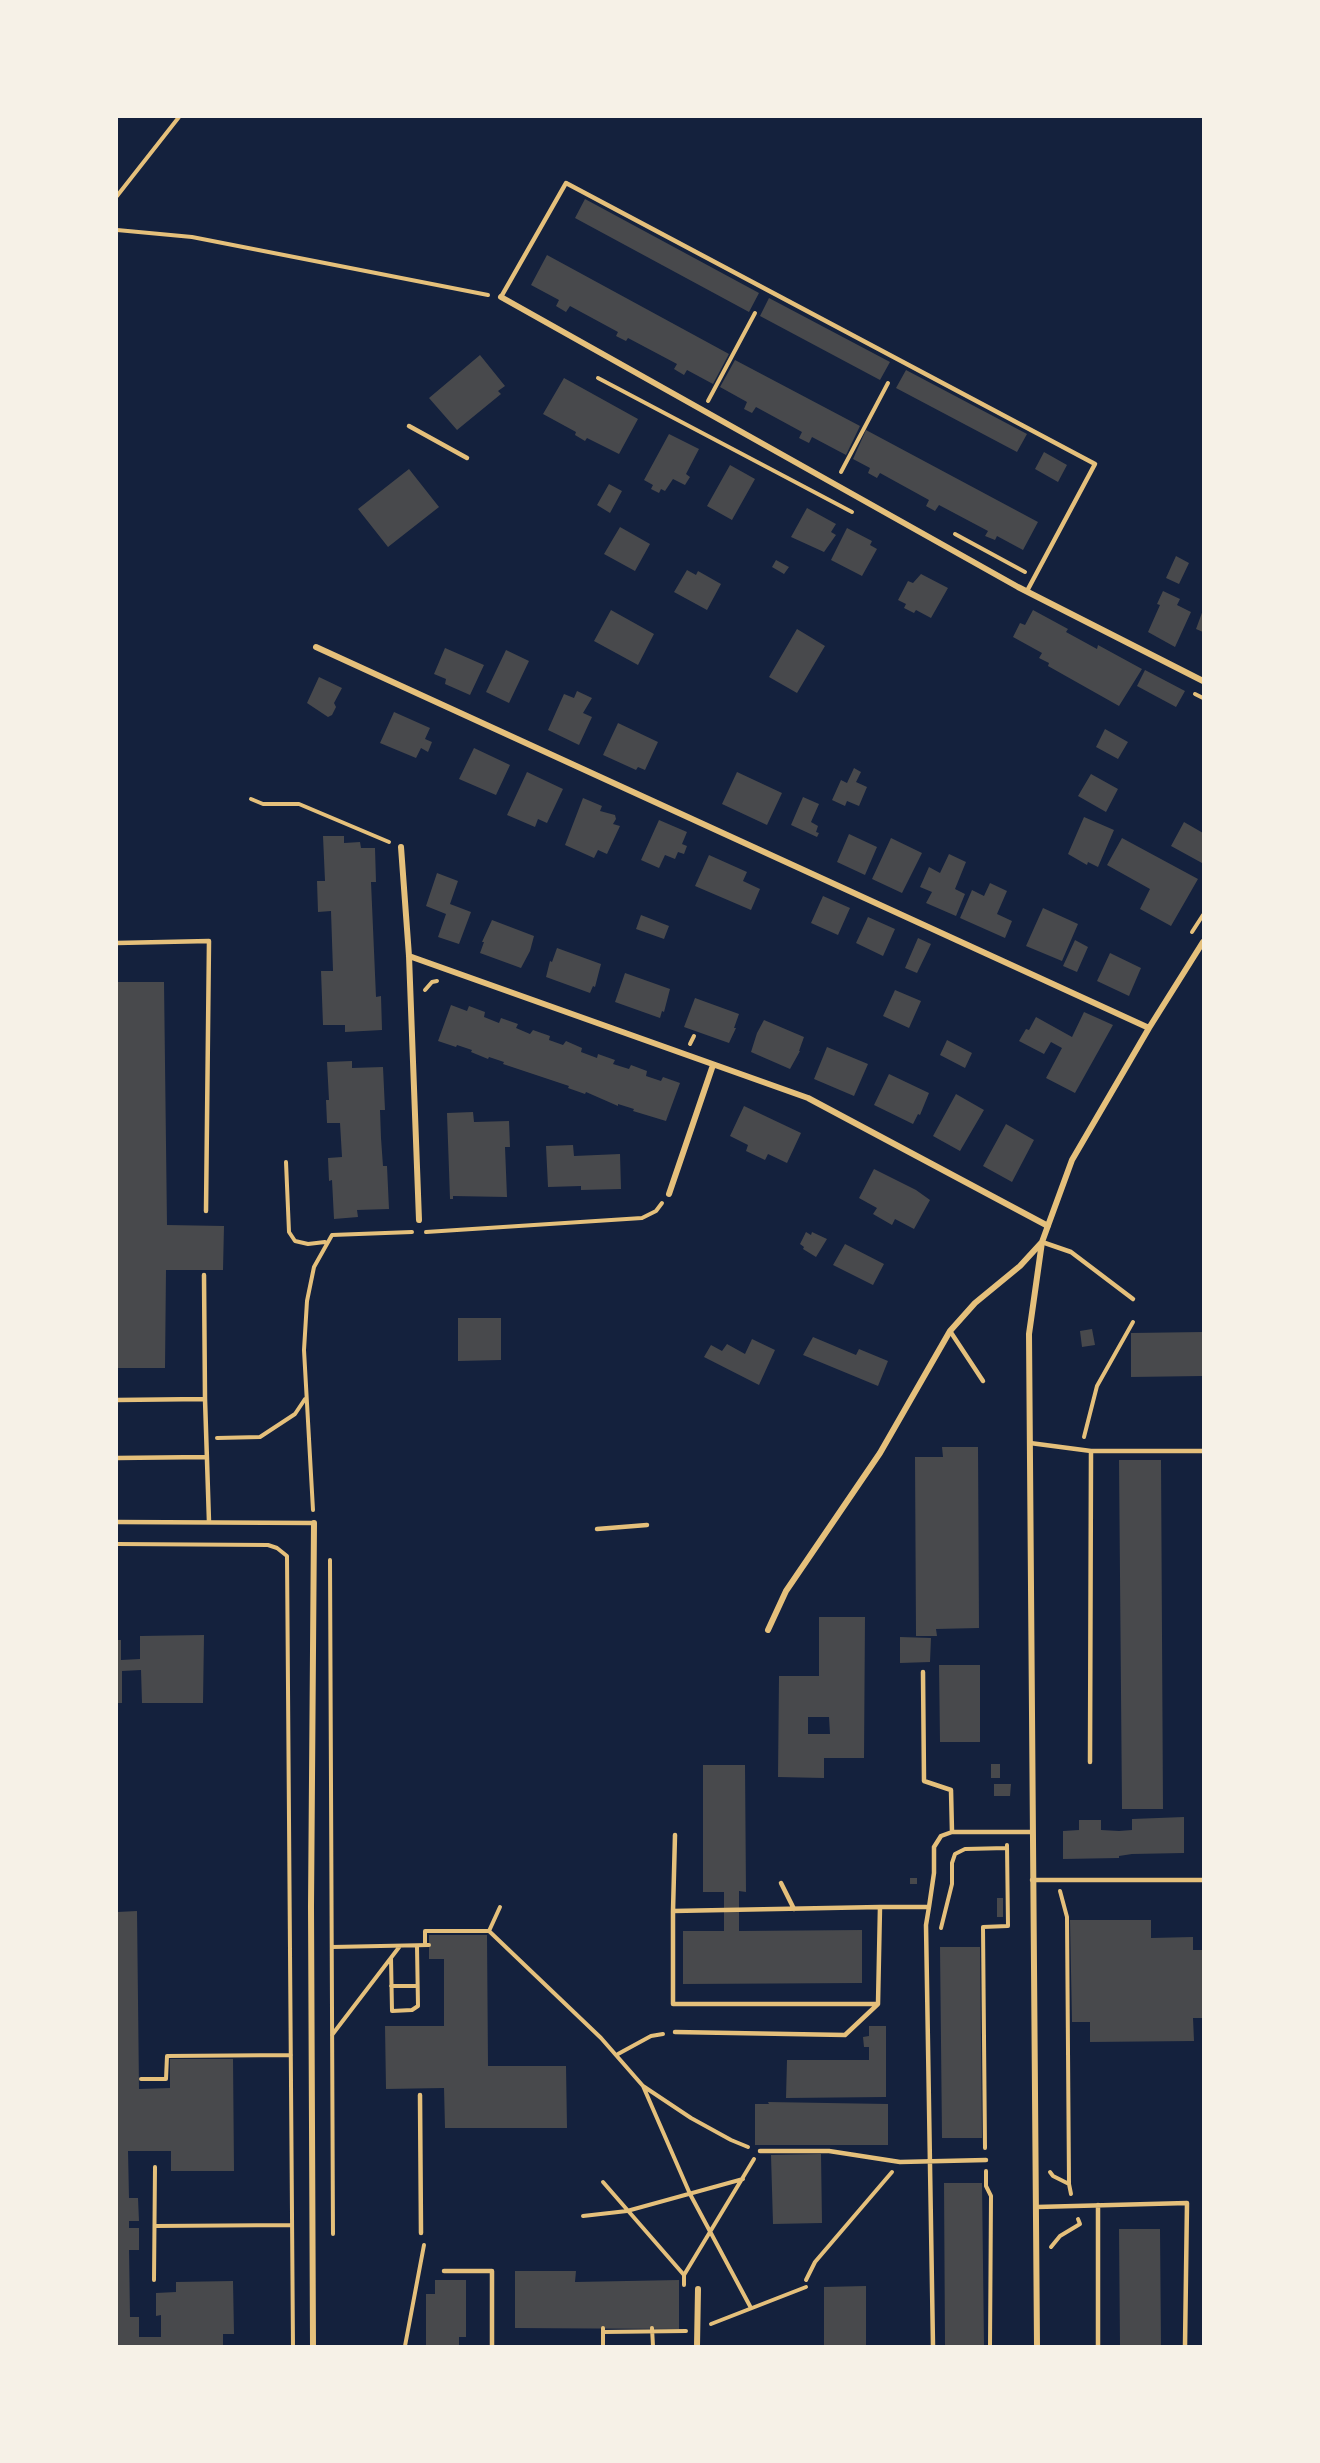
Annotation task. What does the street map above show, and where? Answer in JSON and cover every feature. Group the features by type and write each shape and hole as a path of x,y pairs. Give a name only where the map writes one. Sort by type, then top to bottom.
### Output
{"street":[{"path":"501,297 1027,591 1203,681"},
{"path":"316,647 1149,1028"},
{"path":"401,847 409,956 419,1220"},
{"path":"1037,2346 1029,1334 1042,1242 1072,1160 1149,1028 1203,942"},
{"path":"409,956 808,1098 1048,1226"},
{"path":"669,1194 713,1065"},
{"path":"768,1630 786,1591 880,1453 950,1331 975,1303 1020,1266 1042,1242"},
{"path":"313,2346 311,1894 314,1522"},
{"path":"697,2346 698,2289"}],"lane":[{"path":"501,297 566,183 1095,464 1027,591"},
{"path":"409,426 467,458"},
{"path":"117,943 209,941 207,1211"},
{"path":"1042,1242 1071,1252 1133,1299"},
{"path":"204,1275 209,1522"},
{"path":"950,1331 983,1381"},
{"path":"117,1400 205,1399"},
{"path":"1030,1443 1091,1451 1203,1451"},
{"path":"1090,1762 1091,1451"},
{"path":"117,1458 206,1457"},
{"path":"117,1522 314,1522"},
{"path":"597,1529 647,1525"},
{"path":"923,1672 924,1781 951,1790 952,1832"},
{"path":"933,2346 927,1935 934,1873 934,1847 941,1836 952,1832 1032,1832"},
{"path":"675,1835 673,2004 878,2004"},
{"path":"1032,1880 1203,1880"},
{"path":"781,1883 794,1909"},
{"path":"675,2032 845,2035 878,2004 880,1907"},
{"path":"673,1911 929,1907"},
{"path":"420,2095 421,2233"},
{"path":"760,2151 829,2151 900,2162 986,2160"},
{"path":"1037,2207 1187,2203 1185,2346"},
{"path":"1098,2205 1098,2346"},
{"path":"444,2271 492,2271 492,2346"}],"path":[{"path":"117,196 179,117"},
{"path":"117,230 192,237 323,265 501,297"},
{"path":"708,401 755,313"},
{"path":"842,472 888,383"},
{"path":"251,800 263,804 298,804 401,847"},
{"path":"1191,934 1203,915"},
{"path":"286,1162 289,1232 295,1241 308,1244 326,1242"},
{"path":"314,1522 304,1350 307,1301 314,1267 332,1235 642,1218 656,1210 669,1194"},
{"path":"1079,1449 1097,1386 1133,1322"},
{"path":"206,1438 260,1437 295,1414 306,1398"},
{"path":"117,1544 268,1545 277,1548 286,1556 293,2346"},
{"path":"330,1555 333,2234"},
{"path":"990,2346 991,2196 986,2186 983,1927 1008,1926 1007,1842"},
{"path":"927,1935 939,1933 952,1884 952,1863 955,1854 964,1849 1007,1848"},
{"path":"1048,2256 1051,2247 1060,2236 1080,2224 1073,2206 1069,2184 1067,1917 1058,1881"},
{"path":"489,1931 500,1907"},
{"path":"332,1947 427,1945 425,1931 489,1931 618,2054 643,2086 690,2194 751,2308"},
{"path":"332,2036 400,1946"},
{"path":"391,1958 392,2011 412,2010 418,2006 417,1946"},
{"path":"391,1986 417,1986"},
{"path":"618,2054 651,2036 675,2032"},
{"path":"141,2079 166,2079 167,2056 291,2055"},
{"path":"643,2086 691,2118 731,2140 760,2151 684,2275 684,2287"},
{"path":"806,2280 815,2262 900,2162"},
{"path":"154,2167 154,2280"},
{"path":"583,2216 627,2211 743,2180"},
{"path":"603,2182 684,2275"},
{"path":"155,2226 291,2225"},
{"path":"405,2346 424,2244"},
{"path":"684,2320 684,2338"},
{"path":"603,2328 603,2346"},
{"path":"652,2328 653,2346"}],"building":[{"path":"585,199 759,293 749,312 575,218"},
{"path":"547,255 729,354 713,384 687,370 684,375 674,369 677,364 628,338 626,341 616,336 618,332 570,306 566,312 556,306 559,300 531,285"},
{"path":"769,298 890,362 880,380 760,316"},
{"path":"480,355 505,386 498,391 501,394 457,430 429,398"},
{"path":"735,360 860,426 846,455 812,437 809,443 799,438 802,432 756,407 752,413 744,409 747,402 720,387"},
{"path":"906,370 1027,434 1017,452 896,388"},
{"path":"564,378 638,419 619,454 587,438 585,441 575,435 576,432 543,414"},
{"path":"866,430 1038,522 1023,550 997,536 995,540 985,536 988,531 939,505 935,511 926,506 929,500 880,473 877,478 868,473 870,468 853,459"},
{"path":"669,434 699,449 686,474 690,477 685,485 673,479 665,491 661,489 659,493 651,489 653,485 644,480"},
{"path":"1044,452 1067,465 1058,482 1035,469"},
{"path":"730,465 755,479 732,520 707,506"},
{"path":"409,469 439,507 388,547 358,509"},
{"path":"609,484 622,491 610,513 597,505"},
{"path":"807,508 836,524 831,532 836,535 824,552 791,537"},
{"path":"620,527 650,544 635,571 604,554"},
{"path":"847,528 872,541 870,545 877,549 862,576 831,560"},
{"path":"1176,556 1189,563 1179,584 1166,578"},
{"path":"776,560 789,567 784,574 772,567"},
{"path":"687,570 696,575 698,571 721,584 707,610 674,592"},
{"path":"921,574 948,588 931,618 916,610 914,613 904,608 906,604 898,600 908,581 913,583"},
{"path":"1163,591 1180,599 1177,605 1191,612 1175,647 1148,632 1160,605 1157,604"},
{"path":"611,610 654,634 638,665 594,641"},
{"path":"1033,610 1068,629 1066,632 1097,649 1098,645 1142,669 1119,706 1048,666 1049,663 1039,658 1042,653 1013,637 1020,623 1025,625"},
{"path":"1203,610 1203,632 1196,629"},
{"path":"797,629 825,646 797,693 769,677"},
{"path":"445,648 484,665 470,695 445,684 446,679 434,674"},
{"path":"506,650 529,661 509,703 486,692"},
{"path":"1145,670 1185,691 1176,707 1137,686"},
{"path":"319,677 342,688 334,703 336,707 332,715 328,717 307,703"},
{"path":"577,691 592,698 583,713 592,717 579,745 548,730 564,694 574,698"},
{"path":"394,712 430,728 425,739 432,742 428,752 421,748 416,758 380,743"},
{"path":"618,723 658,742 645,770 638,767 636,770 603,755"},
{"path":"1105,729 1128,742 1118,759 1096,747"},
{"path":"474,748 510,765 496,795 459,779"},
{"path":"854,768 861,772 856,782 867,787 859,806 847,801 845,806 832,800 841,780 847,783"},
{"path":"527,772 563,789 547,823 538,819 535,827 507,815"},
{"path":"737,772 782,793 767,825 722,804"},
{"path":"1091,774 1118,789 1106,812 1078,796"},
{"path":"803,797 819,804 811,822 818,826 817,837 791,825"},
{"path":"583,798 602,806 600,811 615,815 616,819 613,824 620,826 607,854 598,850 594,858 565,845"},
{"path":"1084,817 1114,830 1098,867 1088,862 1087,865 1068,854"},
{"path":"659,820 687,832 682,844 687,846 684,854 678,852 675,859 665,855 659,868 641,860"},
{"path":"1184,822 1203,833 1202,863 1171,846"},
{"path":"849,834 877,847 865,875 837,862"},
{"path":"323,836 344,836 344,843 360,842 361,848 375,848 376,882 371,882 376,997 381,996 382,1030 345,1032 345,1025 323,1025 321,971 333,971 331,911 318,912 317,881 325,881"},
{"path":"891,838 922,853 902,893 872,879"},
{"path":"1122,838 1198,879 1171,926 1140,909 1150,889 1107,865"},
{"path":"949,854 966,862 955,889 965,894 956,916 926,903 932,892 920,887 929,867 940,873"},
{"path":"709,855 747,872 743,881 760,889 751,910 695,886"},
{"path":"437,873 458,881 450,904 471,912 459,944 438,937 446,914 426,906"},
{"path":"990,883 1007,891 997,914 1012,921 1005,938 960,918 972,890 984,896"},
{"path":"823,896 850,908 838,935 811,923"},
{"path":"1043,908 1078,924 1062,961 1026,946"},
{"path":"641,915 669,926 664,939 636,929"},
{"path":"868,917 895,929 883,956 856,943"},
{"path":"492,920 534,936 530,951 521,968 480,953 484,942 482,942"},
{"path":"918,938 931,944 917,973 905,968"},
{"path":"1075,940 1088,947 1077,972 1063,966"},
{"path":"557,948 601,964 595,987 593,986 590,993 546,977 550,961 552,962"},
{"path":"1110,953 1141,968 1129,996 1097,981"},
{"path":"625,973 670,989 664,1012 662,1011 660,1018 615,1002"},
{"path":"117,982 164,982 167,1225 224,1226 223,1270 166,1270 165,1368 117,1368"},
{"path":"895,990 921,1001 909,1028 883,1016"},
{"path":"695,998 739,1014 729,1043 684,1027"},
{"path":"451,1005 467,1011 469,1006 485,1012 484,1017 499,1023 501,1018 518,1024 516,1028 530,1034 533,1030 550,1036 549,1040 563,1045 566,1041 582,1048 581,1052 597,1058 598,1054 615,1060 613,1064 629,1069 631,1065 647,1071 646,1076 661,1081 663,1077 680,1083 666,1121 618,1104 618,1106 586,1092 585,1094 568,1088 569,1086 503,1064 504,1062 489,1057 488,1059 471,1052 472,1050 438,1041"},
{"path":"1084,1012 1113,1025 1075,1093 1046,1078 1062,1048 1051,1042 1044,1054 1019,1041 1026,1029 1029,1030 1036,1017 1072,1037"},
{"path":"764,1020 804,1037 800,1051 790,1069 751,1052"},
{"path":"947,1040 972,1053 965,1068 940,1055"},
{"path":"827,1047 868,1064 854,1096 814,1079"},
{"path":"352,1061 352,1068 383,1067 385,1110 380,1110 381,1138 383,1166 387,1166 389,1209 357,1210 358,1217 334,1219 332,1180 329,1181 328,1158 342,1157 340,1123 327,1123 326,1100 329,1100 327,1062"},
{"path":"889,1074 929,1093 920,1115 918,1114 913,1124 874,1105"},
{"path":"956,1094 984,1110 960,1151 933,1136"},
{"path":"744,1106 801,1133 787,1163 768,1154 765,1160 746,1151 748,1145 730,1136"},
{"path":"473,1112 474,1122 509,1121 510,1147 505,1147 507,1197 453,1196 453,1199 450,1199 447,1113"},
{"path":"1006,1124 1034,1140 1012,1182 983,1166"},
{"path":"573,1145 574,1156 620,1154 621,1189 581,1190 581,1186 548,1187 546,1146"},
{"path":"874,1169 916,1190 930,1200 914,1229 895,1219 892,1225 873,1214 877,1208 859,1198"},
{"path":"806,1232 811,1235 812,1232 827,1239 816,1257 803,1249 804,1247 800,1244"},
{"path":"845,1244 884,1264 873,1285 833,1265"},
{"path":"458,1318 501,1318 501,1360 458,1361"},
{"path":"1092,1329 1095,1345 1082,1347 1080,1331"},
{"path":"1203,1332 1203,1376 1131,1377 1131,1333"},
{"path":"813,1337 856,1355 859,1349 888,1361 878,1386 803,1355"},
{"path":"752,1339 775,1350 759,1385 704,1357 711,1345 722,1351 727,1344 745,1354"},
{"path":"942,1447 978,1447 979,1628 936,1629 937,1636 916,1636 915,1457 943,1457"},
{"path":"1119,1460 1161,1460 1163,1809 1122,1809"},
{"path":"819,1617 865,1617 864,1758 824,1758 824,1778 778,1777 779,1676 819,1676","holes":["808,1717 829,1717 830,1734 808,1734"]},
{"path":"204,1635 203,1703 142,1703 141,1670 122,1671 122,1703 117,1703 117,1640 121,1640 121,1660 140,1659 140,1636"},
{"path":"900,1637 931,1638 930,1662 900,1663"},
{"path":"939,1665 980,1665 980,1742 940,1742"},
{"path":"991,1764 1000,1764 1000,1778 991,1778"},
{"path":"703,1765 745,1765 746,1892 739,1891 739,1931 862,1930 862,1983 683,1984 683,1931 724,1931 724,1892 703,1892"},
{"path":"994,1784 1011,1784 1010,1796 994,1796"},
{"path":"1184,1817 1184,1853 1063,1859 1063,1831 1079,1830 1079,1820 1101,1820 1101,1830 1119,1831 1132,1830 1132,1819"},
{"path":"910,1878 917,1878 917,1884 910,1884"},
{"path":"997,1898 1003,1898 1003,1917 997,1917"},
{"path":"137,1911 139,2089 170,2088 170,2059 233,2059 234,2171 171,2171 171,2151 128,2151 129,2198 138,2198 139,2221 129,2221 129,2228 139,2228 139,2250 129,2250 130,2317 139,2317 139,2337 161,2337 161,2315 156,2316 156,2293 176,2292 176,2282 233,2281 234,2334 223,2334 223,2346 117,2346 117,1912"},
{"path":"1070,1920 1151,1920 1151,1938 1193,1937 1193,1950 1203,1950 1203,2018 1193,2018 1194,2041 1090,2042 1090,2022 1072,2022"},
{"path":"429,1935 487,1935 488,2066 566,2066 567,2128 445,2128 444,2088 386,2089 385,2026 444,2026 444,1959 429,1959"},
{"path":"940,1947 980,1947 982,2138 942,2138"},
{"path":"869,2026 886,2026 886,2097 786,2098 787,2060 869,2060 869,2047 864,2047 863,2037 869,2036"},
{"path":"768,2102 888,2104 888,2145 755,2145 755,2104 769,2104"},
{"path":"821,2154 822,2223 773,2224 771,2155"},
{"path":"944,2183 982,2183 984,2346 945,2346"},
{"path":"1119,2229 1160,2229 1161,2346 1120,2346"},
{"path":"515,2271 576,2271 575,2282 679,2280 679,2329 515,2328"},
{"path":"435,2280 466,2280 466,2337 459,2337 459,2346 426,2346 426,2294 435,2294"},
{"path":"866,2286 866,2346 824,2346 824,2287"}]}
